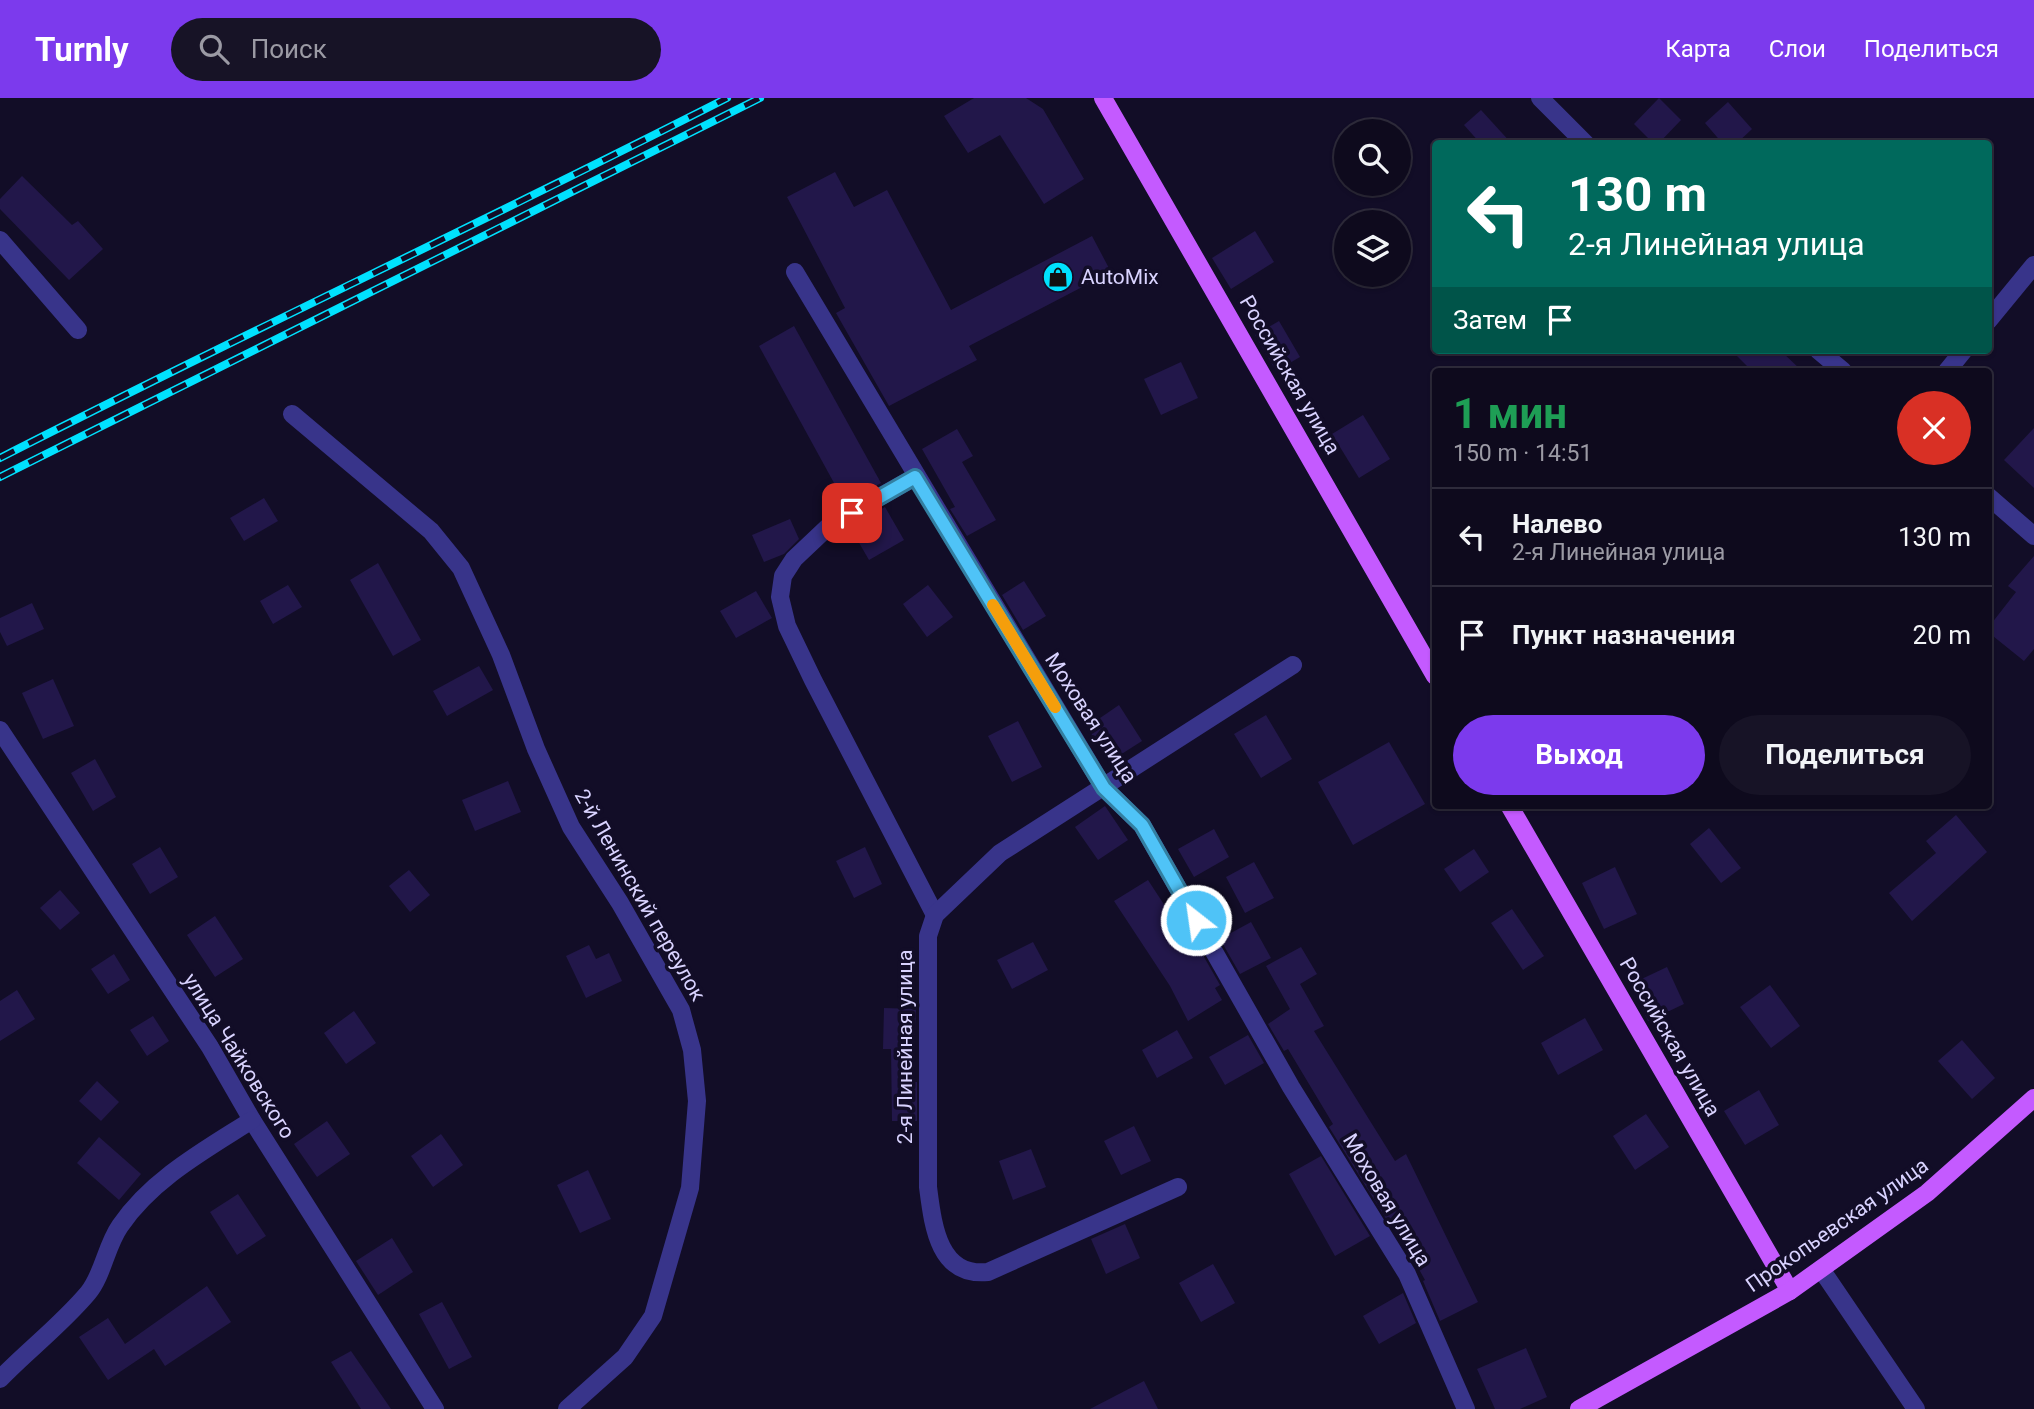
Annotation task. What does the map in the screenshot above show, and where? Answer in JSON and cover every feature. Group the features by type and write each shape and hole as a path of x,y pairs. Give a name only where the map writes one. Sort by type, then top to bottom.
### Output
{"main road":[{"name":"Российская улица","path":"1103,98 1432,671"},
{"name":"Российская улица","path":"1511,809 1790,1291"},
{"name":"Прокопьевская улица","path":"1579,1409 1790,1291 1927,1194 2034,1098"}],"street":[{"path":"1540,98 1582,140"},
{"path":"0,240 78,330"},
{"path":"1992,316 2034,265"},
{"name":"Моховая улица","path":"795,272 915,477 1104,788 1142,825 1291,1087 1407,1273 1466,1409"},
{"path":"1823,354 1839,368"},
{"path":"1949,368 1961,354"},
{"name":"2-й Ленинский переулок","path":"292,414 430,531 461,568 501,654 536,749 571,827 620,903 681,1010 692,1051 697,1101 690,1188 653,1316 625,1357 567,1409"},
{"path":"915,477 830,525 794,559 783,576 780,597 787,626 813,680 935,915 1000,853 1293,665"},
{"path":"1992,499 2034,536"},
{"name":"улица Чайковского","path":"0,730 210,1048 252,1120 435,1409"},
{"name":"2-я Линейная улица","path":"935,915 928,936 928,1187 933,1221 942,1248 955,1266 972,1274 988,1272 1178,1187"},
{"path":"0,1379 66,1319 90,1290 119,1227 145,1196 179,1167 252,1120"},
{"path":"1821,1269 1916,1409"}],"building":[{"path":"974,98 1026,98 1043,109 1084,179 1044,204 1000,135 968,153 944,116"},
{"path":"1659,98 1681,120 1662,140 1650,140 1634,124"},
{"path":"1728,102 1752,129 1740,140 1720,140 1705,123"},
{"path":"1481,110 1508,140 1477,140 1464,125"},
{"path":"835,172 854,207 887,190 951,310 1092,236 1111,272 969,346 977,360 889,406 836,313 845,308 787,197"},
{"path":"22,176 72,225 78,221 103,249 69,280 0,209 0,199"},
{"path":"1255,231 1274,262 1231,289 1212,258"},
{"path":"1279,321 1300,357 1276,371 1255,335"},
{"path":"794,326 881,483 845,503 759,346"},
{"path":"1735,354 1784,354 1799,368 1749,368"},
{"path":"1181,362 1198,398 1161,415 1144,379"},
{"path":"1363,415 1390,459 1359,478 1332,434"},
{"path":"2034,428 2034,488 2004,460"},
{"path":"957,429 973,456 962,462 996,520 967,536 950,509 955,507 922,449"},
{"path":"264,498 278,521 244,541 230,518"},
{"path":"885,507 904,540 869,560 858,541 865,537 856,523"},
{"path":"790,519 799,539 784,554 764,562 752,535"},
{"path":"2034,556 2034,649 2024,661 1992,635 1992,623 2016,592 2008,586"},
{"path":"378,563 421,640 393,656 350,580"},
{"path":"1024,581 1046,616 1023,630 1002,595"},
{"path":"288,585 302,607 273,624 260,601"},
{"path":"928,585 953,617 927,637 903,604"},
{"path":"756,591 772,618 736,638 720,611"},
{"path":"32,603 44,629 7,646 0,632 0,618"},
{"path":"479,666 493,690 447,716 433,691"},
{"path":"53,679 74,726 43,739 22,693"},
{"path":"1119,705 1142,741 1109,762 1087,727"},
{"path":"1266,715 1292,759 1261,778 1234,734"},
{"path":"1018,721 1042,767 1012,782 988,736"},
{"path":"1389,742 1425,804 1353,845 1318,782"},
{"path":"95,759 116,797 93,811 71,773"},
{"path":"508,781 521,812 475,831 462,800"},
{"path":"1105,806 1128,840 1098,860 1075,827"},
{"path":"1956,815 1987,852 1912,921 1889,893 1936,853 1926,841"},
{"path":"1709,828 1741,868 1721,883 1690,844"},
{"path":"1214,829 1229,857 1194,877 1178,849"},
{"path":"160,847 178,877 150,894 132,864"},
{"path":"865,847 882,884 854,898 836,861"},
{"path":"1474,849 1489,872 1460,892 1444,869"},
{"path":"1254,862 1274,898 1245,913 1226,877"},
{"path":"1615,867 1637,914 1604,929 1582,883"},
{"path":"409,870 430,895 410,912 389,886"},
{"path":"1148,880 1195,952 1200,950 1220,985 1215,988 1222,1000 1188,1021 1170,986 1114,901"},
{"path":"60,890 80,913 60,930 40,908"},
{"path":"1512,909 1544,956 1523,970 1491,923"},
{"path":"215,916 243,959 215,977 187,935"},
{"path":"1251,922 1271,958 1240,974 1220,939"},
{"path":"1033,942 1048,970 1012,989 997,960"},
{"path":"589,945 596,959 609,953 622,981 586,998 566,956"},
{"path":"1301,947 1317,974 1300,984 1324,1026 1314,1031 1395,1161 1406,1154 1478,1302 1440,1321 1423,1281 1425,1280 1393,1223 1390,1225 1329,1127 1333,1124 1288,1049 1284,1051 1268,1024 1290,1009 1266,966"},
{"path":"114,954 130,980 108,994 91,969"},
{"path":"1667,967 1684,1004 1648,1021 1631,984"},
{"path":"1770,985 1800,1026 1771,1048 1740,1007"},
{"path":"17,990 35,1019 0,1041 0,1001"},
{"path":"884,1008 916,1009 913,1082 917,1082 917,1121 892,1121 891,1049 883,1049"},
{"path":"354,1011 376,1043 346,1064 324,1033"},
{"path":"153,1016 169,1041 147,1056 130,1030"},
{"path":"1585,1018 1603,1050 1558,1075 1541,1043"},
{"path":"1177,1030 1193,1058 1157,1078 1142,1050"},
{"path":"1248,1035 1264,1063 1225,1085 1209,1057"},
{"path":"1962,1040 1995,1078 1972,1099 1938,1061"},
{"path":"97,1081 119,1102 101,1121 79,1101"},
{"path":"1759,1090 1779,1125 1745,1145 1724,1111"},
{"path":"1646,1114 1669,1147 1635,1170 1613,1136"},
{"path":"327,1121 350,1154 317,1177 294,1144"},
{"path":"1134,1126 1151,1161 1121,1175 1104,1141"},
{"path":"441,1134 463,1165 433,1187 411,1156"},
{"path":"99,1137 141,1174 119,1200 77,1163"},
{"path":"1031,1149 1046,1187 1013,1200 999,1161"},
{"path":"1321,1156 1370,1236 1335,1256 1289,1174"},
{"path":"588,1170 611,1219 580,1233 557,1185"},
{"path":"238,1194 266,1236 237,1255 210,1212"},
{"path":"1125,1224 1140,1258 1106,1274 1091,1239"},
{"path":"392,1238 413,1272 378,1295 356,1261"},
{"path":"1213,1264 1235,1303 1201,1322 1179,1283"},
{"path":"207,1286 231,1322 165,1366 154,1349 108,1380 79,1337 108,1318 125,1344"},
{"path":"1403,1293 1416,1323 1379,1344 1363,1316"},
{"path":"442,1302 472,1357 449,1369 419,1314"},
{"path":"1526,1348 1547,1397 1520,1409 1495,1409 1477,1369"},
{"path":"351,1351 391,1409 361,1409 331,1362"},
{"path":"1144,1381 1158,1409 1090,1409"}],"railway":[{"path":"0,458 727,98"},
{"path":"0,477 760,98"}],"slow traffic":[{"path":"993,605 1055,707"}],"place":[{"name":"AutoMix","path":"1058,277"}],"route":[{"path":"852,513 915,477 1104,788 1142,825 1196,920"}]}
